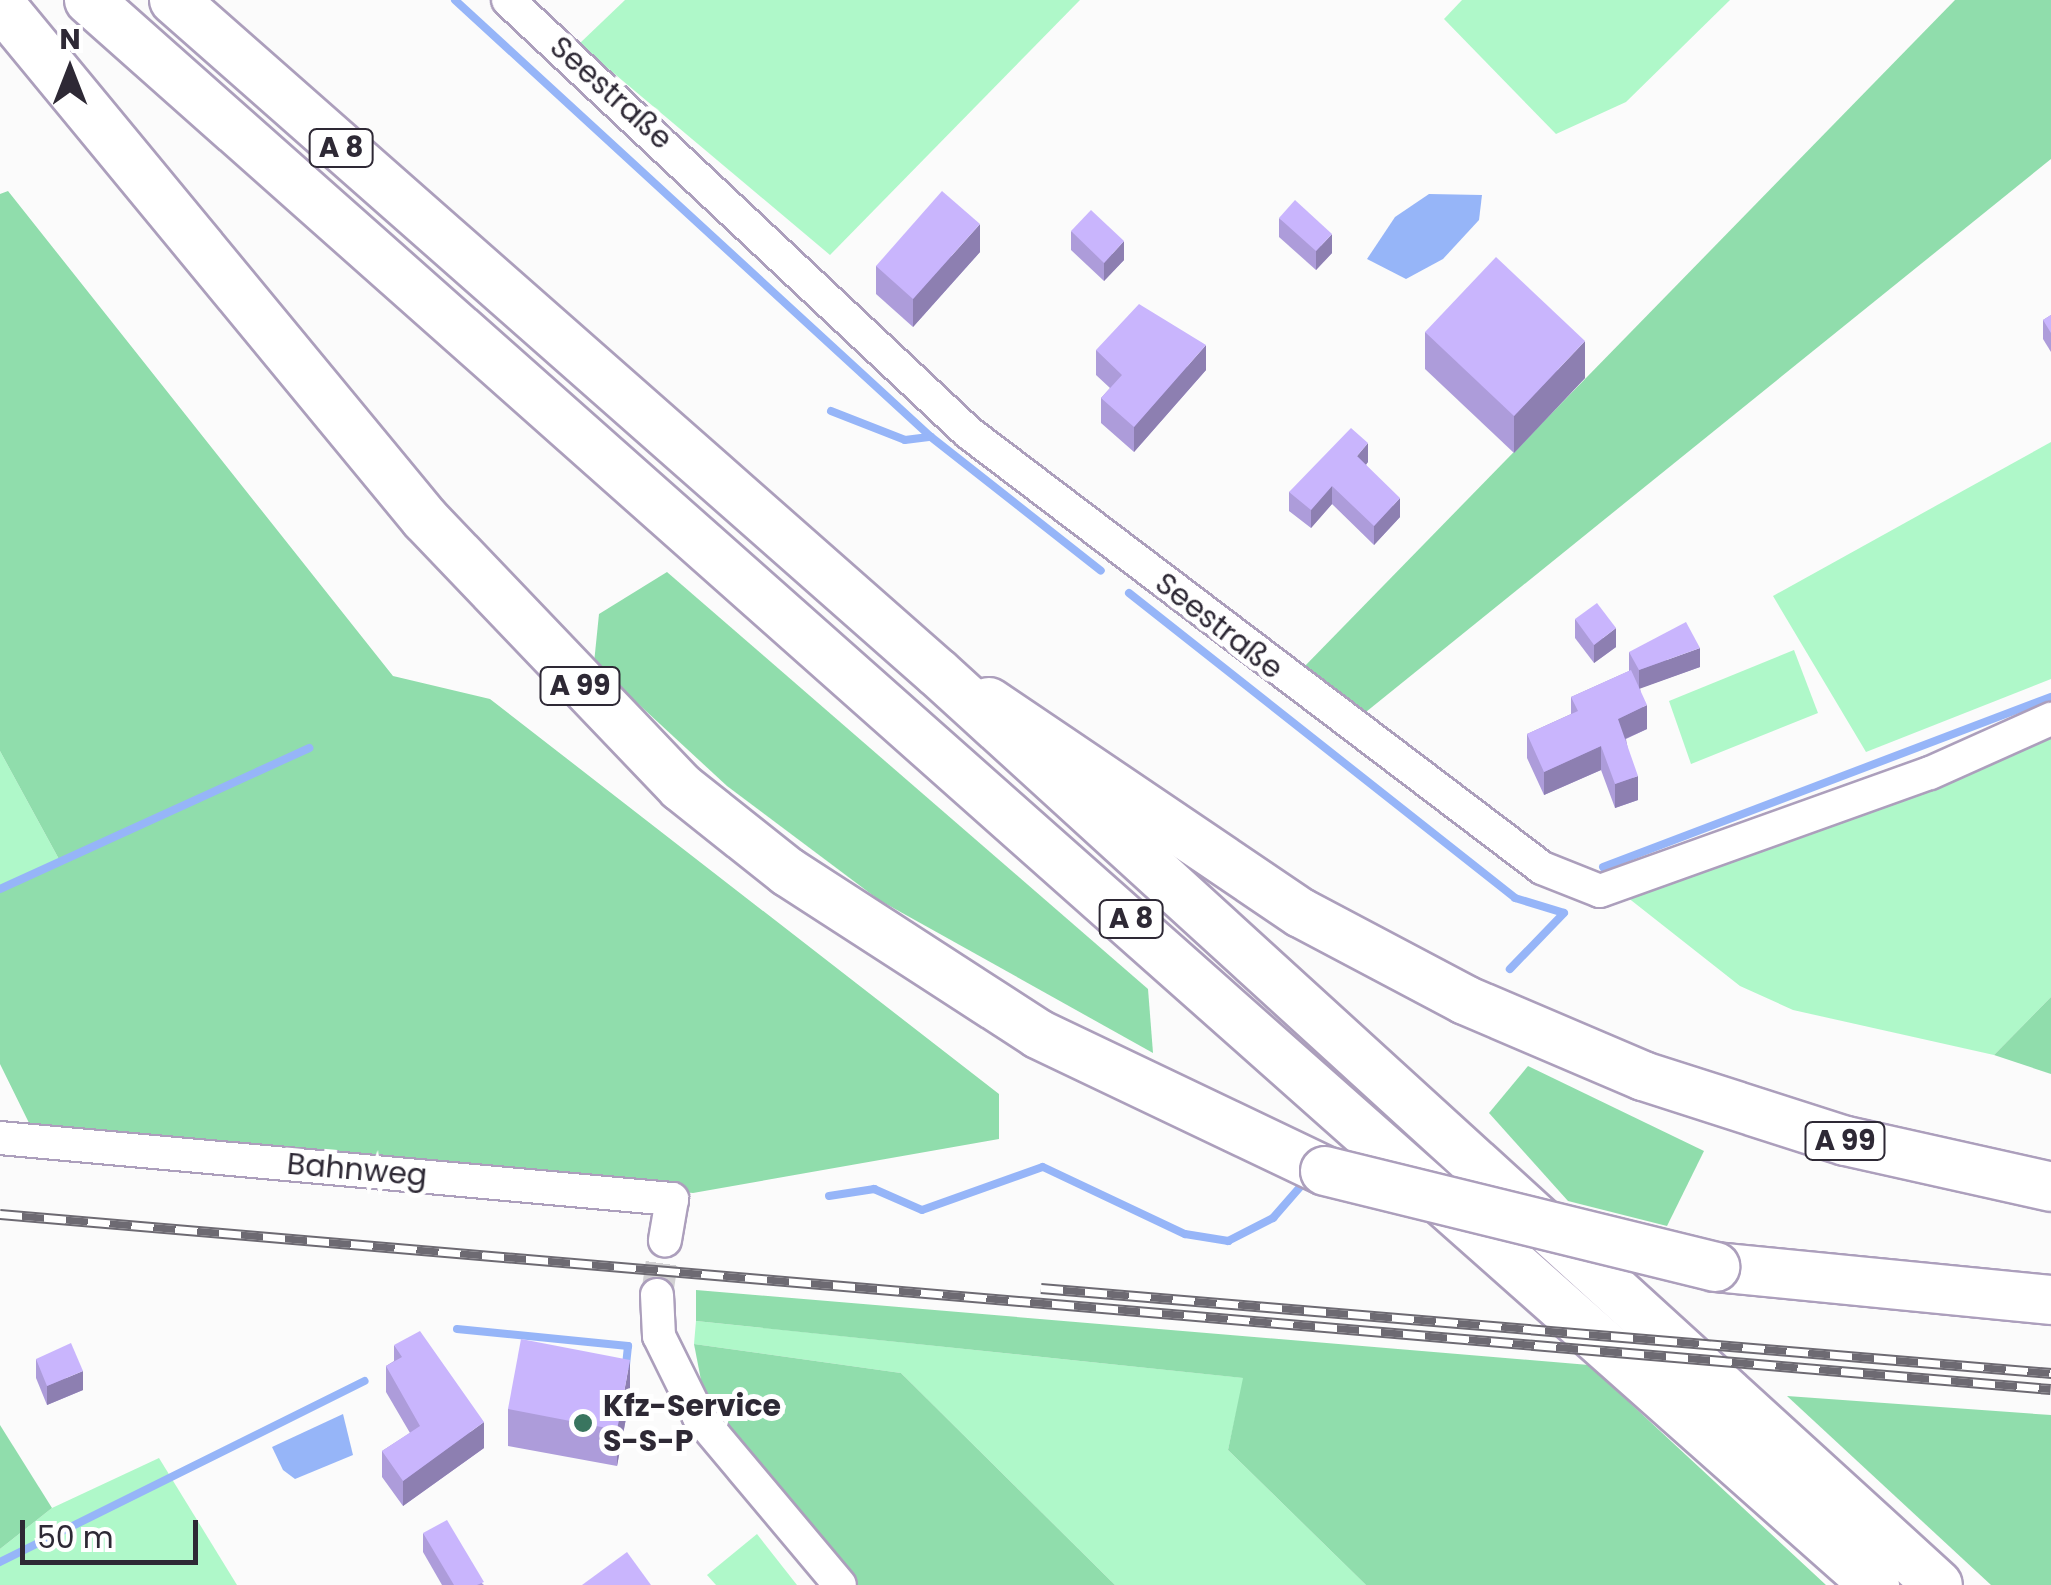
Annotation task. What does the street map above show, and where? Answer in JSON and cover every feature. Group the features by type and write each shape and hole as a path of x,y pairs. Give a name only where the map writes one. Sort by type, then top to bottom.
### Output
{"highway":[{"name":"A 8","path":"89,0 1875,1585"},
{"name":"A 8","path":"174,0 938,673 1938,1585"},
{"name":"A 99","path":"0,4 425,519 681,787 788,872 1038,1034 1325,1171 1716,1267 2051,1300"},
{"name":"A 99","path":"938,673 1038,730 1301,913 1466,1000 1643,1076 1846,1142 2051,1187"}],"street":[{"name":"Seestraße","path":"508,0 969,433 1542,868 1600,890 1930,774 2051,719"},
{"name":"Bahnweg","path":"0,1138 672,1199 666,1240"},
{"path":"656,1295 659,1336 699,1417 840,1585"}],"green space":[{"path":"625,0 1080,0 830,255 579,44"},
{"path":"1462,0 1730,0 1626,102 1556,134 1444,19"},
{"path":"1955,0 2051,0 2051,159 1356,720 1302,669"},
{"path":"8,191 393,676 490,699 999,1094 999,1139 693,1193 31,1127 0,1064 0,891 60,861 0,751 0,194"},
{"path":"2051,442 2051,679 1866,752 1773,596"},
{"path":"667,572 1148,989 1153,1053 879,900 727,786 594,663 599,614"},
{"path":"1794,650 1818,713 1691,764 1669,701"},
{"path":"2051,734 2051,997 1994,1055 1793,1010 1740,986 1627,897 1810,835"},
{"path":"0,751 60,861 0,888"},
{"path":"2051,997 2051,1074 1994,1055"},
{"path":"1528,1066 1704,1151 1667,1226 1568,1201 1489,1113"},
{"path":"696,1290 1589,1365 1826,1585 1366,1585 1228,1450 1243,1378 696,1321"},
{"path":"696,1321 1244,1378 1228,1450 1366,1585 1115,1585 901,1373 694,1344"},
{"path":"694,1344 901,1373 1115,1585 853,1585 707,1411"},
{"path":"1787,1396 2051,1415 2051,1585 1991,1585"},
{"path":"0,1425 52,1508 0,1549"},
{"path":"159,1458 237,1585 0,1585 0,1549 52,1508"},
{"path":"757,1534 797,1585 716,1585 707,1575"}],"water":[{"path":"1429,194 1482,195 1479,220 1443,259 1406,279 1367,259 1395,217"},
{"path":"343,1414 353,1455 295,1479 283,1470 272,1447"}],"building":[{"path":"942,191 980,224 913,299 876,266"},
{"path":"1295,200 1332,234 1316,251 1279,218"},
{"path":"1091,210 1124,241 1104,263 1071,231"},
{"path":"1496,257 1585,341 1514,416 1425,332"},
{"path":"1139,304 1206,345 1134,427 1101,398 1122,375 1096,350"},
{"path":"2051,315 2051,333 2043,320"},
{"path":"1351,428 1368,443 1357,456 1400,498 1374,526 1332,486 1311,510 1289,492"},
{"path":"1597,603 1616,628 1594,645 1575,619"},
{"path":"1686,622 1700,648 1639,670 1629,652"},
{"path":"1631,670 1647,705 1618,719 1638,776 1615,784 1601,746 1544,772 1527,734 1578,711 1571,697"},
{"path":"420,1331 484,1422 403,1481 382,1451 420,1426 386,1366 402,1357 394,1345"},
{"path":"521,1339 630,1360 617,1430 508,1409"},
{"path":"71,1343 83,1371 47,1386 36,1359"},
{"path":"447,1520 484,1582 454,1585 423,1533"},
{"path":"627,1552 651,1585 582,1585"}],"waterway":[{"path":"455,0 931,437"},
{"path":"831,411 905,440 931,437 1101,571"},
{"path":"1129,593 1515,898 1564,913 1510,969"},
{"path":"1603,867 2051,697"},
{"path":"0,889 309,748"},
{"path":"829,1196 874,1189 922,1210 1043,1167 1185,1234 1228,1241 1273,1218 1300,1187"},
{"path":"457,1329 628,1346 626,1366"},
{"path":"0,1562 364,1381"}],"tunnel":[{"path":"657,1295 665,1240"}],"railway":[{"path":"0,1214 2051,1389"},
{"path":"1041,1288 2051,1373"}],"place":[{"name":"Kfz-Service S-S-P","path":"583,1423"}]}
